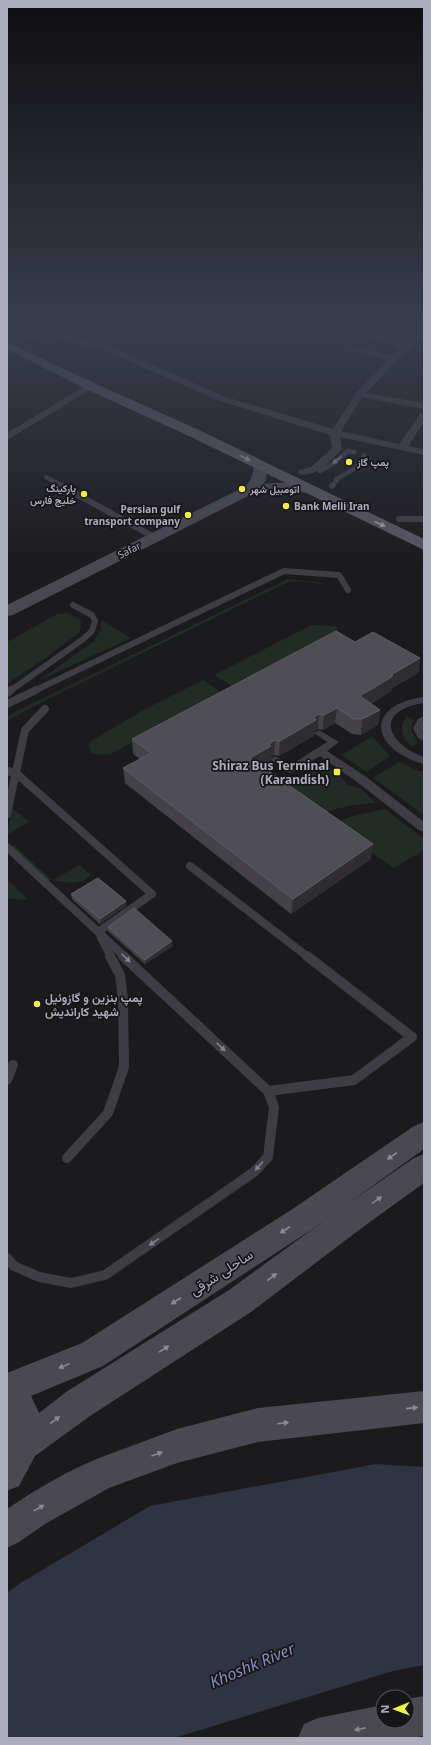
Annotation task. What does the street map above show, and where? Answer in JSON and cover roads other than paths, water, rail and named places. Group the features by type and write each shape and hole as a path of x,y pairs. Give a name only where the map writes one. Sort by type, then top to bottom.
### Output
{"main road":[{"path":"137,407 194,433 424,545"},
{"path":"282,462 424,530"},
{"path":"251,489 259,480 261,466"},
{"name":"Safar","path":"7,611 251,489 280,486 307,489"},
{"name":"ساحلی شرقی","path":"7,1389 92,1355 301,1220 424,1134"},
{"path":"24,1444 78,1404 240,1301 353,1217 424,1167"},
{"path":"7,1395 14,1399 22,1412 25,1427 24,1444 17,1460 7,1474"},
{"path":"7,1530 33,1512 99,1475 177,1446 258,1426 424,1407"},
{"path":"318,1738 375,1726"}],"street":[{"path":"7,437 55,407"},
{"path":"251,407 335,433 424,452"},
{"path":"303,472 315,469 337,448 335,433 351,407"},
{"path":"402,447 424,415"},
{"path":"424,700 403,705 395,710 385,726 389,738 406,754 424,761"},
{"path":"424,719 418,727 418,732 424,738"},
{"path":"275,759 291,770 334,742 318,733"},
{"path":"320,751 361,779 424,828"}],"lane":[{"path":"320,471 334,463 348,451 354,452"},
{"path":"332,486 337,480 336,479 354,469 363,460 364,454"},
{"path":"46,477 154,538"},
{"path":"399,519 424,518"},
{"path":"7,704 284,571 339,575 348,590"},
{"path":"7,693 82,640 92,631 95,621 92,615 73,605"},
{"path":"7,814 26,730 45,709"},
{"path":"7,771 16,773 152,894 98,932"},
{"path":"7,847 268,1091 274,1107 268,1156 259,1167 105,1276 71,1283 39,1277 14,1266 7,1258"},
{"path":"190,866 412,1037 354,1080 268,1091"},
{"path":"67,1158 108,1112 124,1067 123,999 120,974 98,932"},
{"path":"7,1080 13,1065"}],"water":[{"name":"Khoshk River","path":"376,1464 424,1467 424,1665 393,1671 174,1738 7,1738 7,1593 22,1582 150,1506"}],"place":[{"name":"پمپ گاز","path":"349,462"},
{"name":"اتومبیل شهر","path":"242,489"},
{"name":"پارکینگ خلیج فارس","path":"84,494"},
{"name":"Bank Melli Iran","path":"286,506"},
{"name":"Persian gulf transport company","path":"188,515"},
{"name":"Shiraz Bus Terminal (Karandish)","path":"337,772"},
{"name":"پمپ بنزین و گازوئیل شهید کاراندیش","path":"37,1004"}]}
